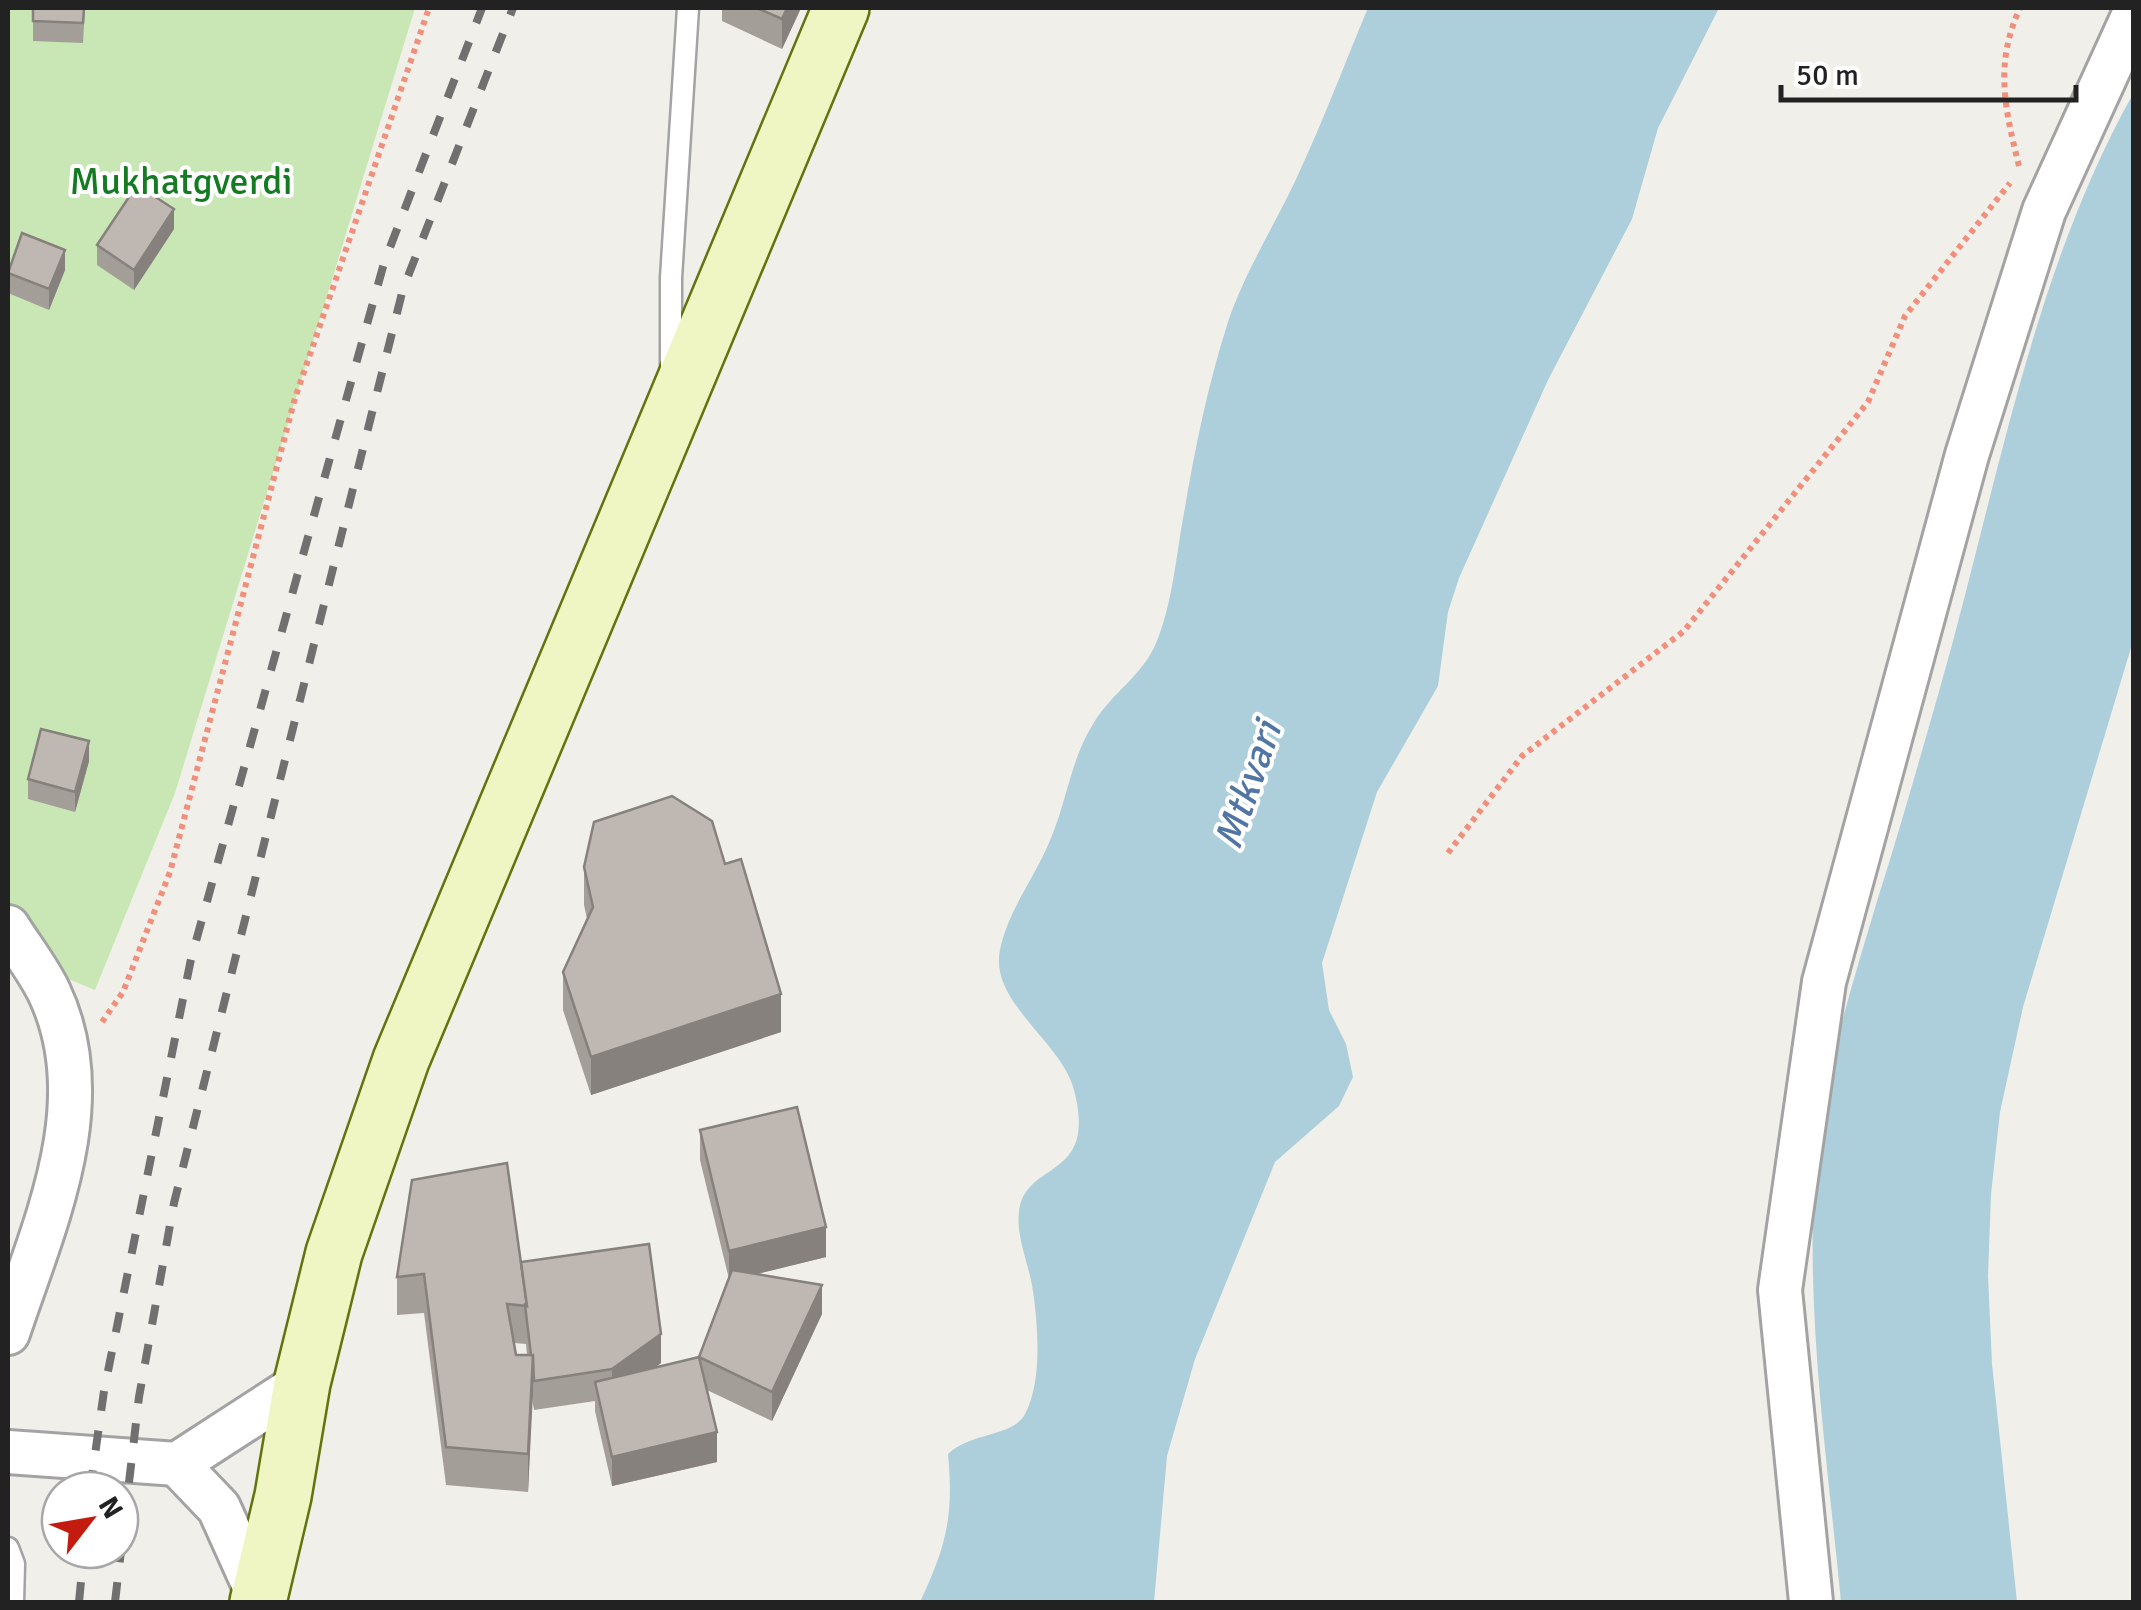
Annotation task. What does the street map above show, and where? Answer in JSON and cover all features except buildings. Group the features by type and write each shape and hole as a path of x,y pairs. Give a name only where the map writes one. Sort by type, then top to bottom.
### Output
{"main road":[{"path":"265,1601 302,1383 334,1253 401,1060 842,8"}],"street":[{"path":"1811,1602 1780,1290 1824,982 1968,455 2044,211 2134,14"},
{"path":"8,927 50,993 70,1068 70,1117 56,1187 8,1334"},
{"path":"8,1452 177,1464 302,1383"},
{"path":"177,1464 218,1508 265,1601"}],"lane":[{"path":"671,415 671,278 688,8"},
{"path":"8,1548 14,1564 13,1602"}],"path":[{"path":"70,1068 123,992 170,872 295,398 429,8"},
{"path":"2020,8 2010,28 2001,94 2020,170 2020,187"},
{"path":"1448,853 1522,756 1684,631 1868,402 1905,316 2020,170"}],"green space":[{"name":"Mukhatgverdi","path":"8,8 415,8 175,793 95,990 8,954"}],"water":[{"name":"Mtkvari","path":"1368,8 1719,8 1658,128 1632,219 1548,380 1459,578 1448,612 1438,686 1377,792 1322,963 1329,1010 1346,1044 1353,1077 1339,1106 1275,1162 1195,1359 1167,1456 1154,1602 920,1602 946,1531 950,1496 948,1454 968,1442 1011,1427 1025,1414 1031,1400 1037,1368 1037,1333 1019,1212 1024,1195 1069,1155 1079,1119 1067,1072 1005,987 1000,969 1004,935 1051,838 1086,737 1101,713 1144,664 1157,641 1170,594 1203,416 1228,322 1244,281 1311,146"},
{"path":"2133,94 2133,641 2023,1007 2000,1112 1991,1194 1988,1276 1992,1364 2017,1602 1841,1602 1813,1292 1814,1188 1829,1078 2042,309 2098,164"}],"railway":[{"path":"93,1470 104,1391 191,959 384,263 482,8"},
{"path":"115,1602 139,1397 174,1203 403,289 513,8"},
{"path":"79,1602 82,1570"}]}
